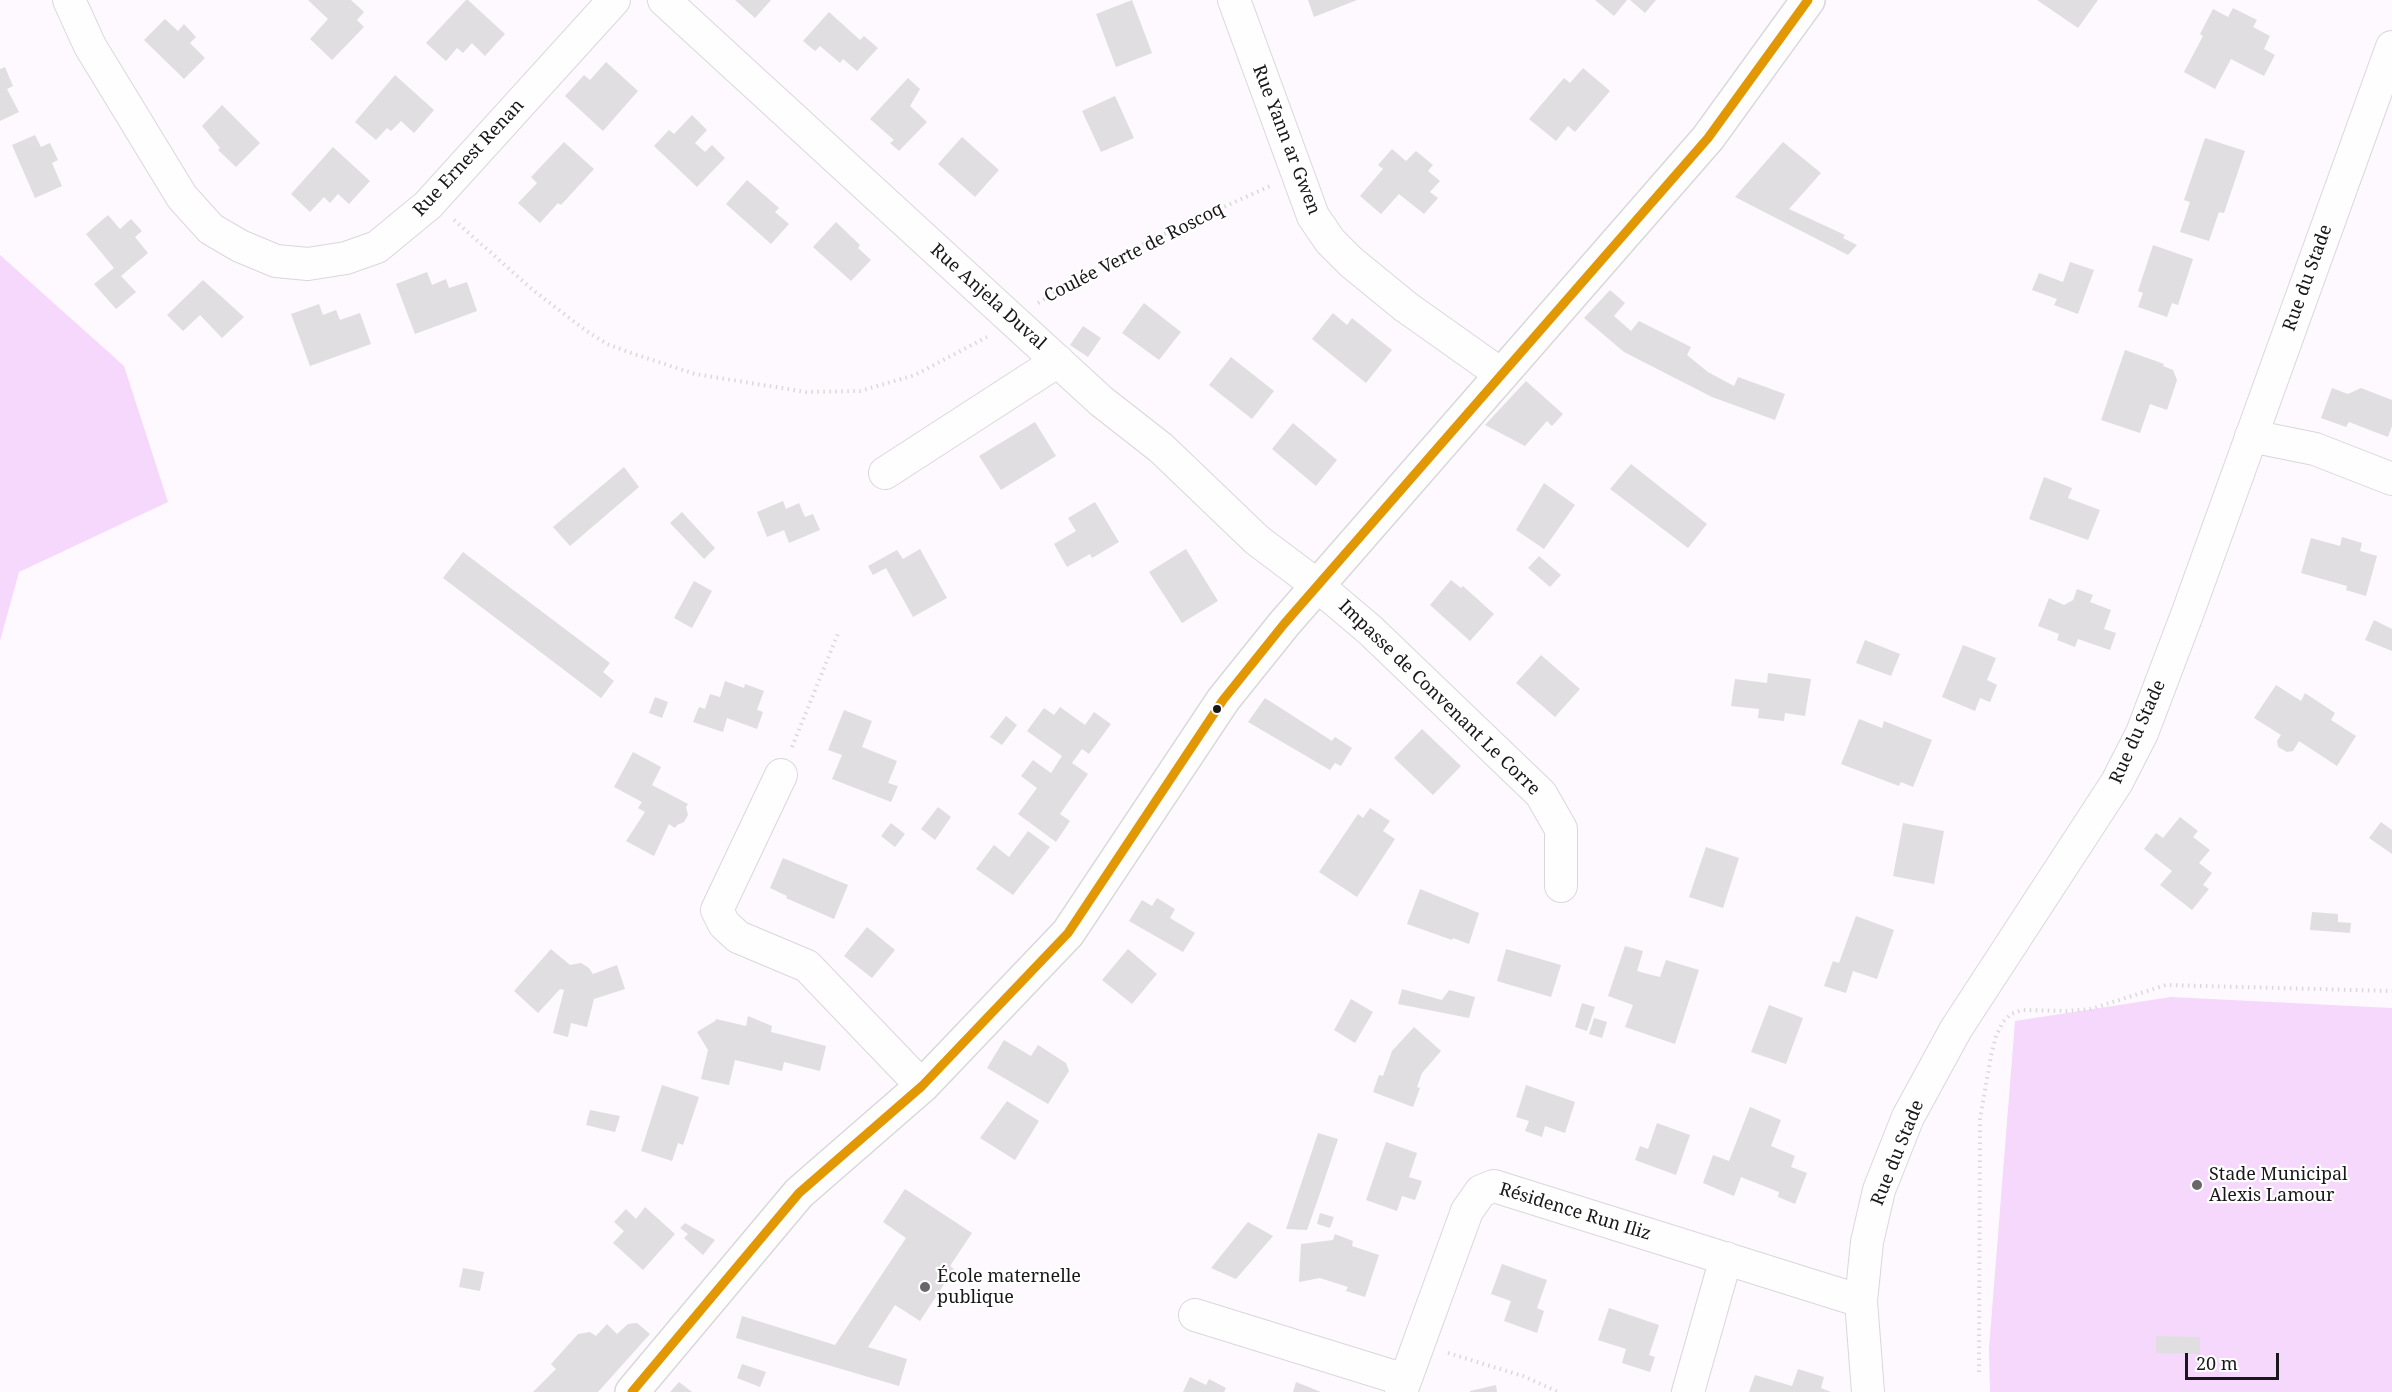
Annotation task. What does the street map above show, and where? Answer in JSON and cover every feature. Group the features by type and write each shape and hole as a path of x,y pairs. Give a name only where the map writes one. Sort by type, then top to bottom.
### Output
{"main road":[{"path":"632,1392 799,1193 922,1086 1068,933 1223,700 1284,624 1708,138 1808,0"}],"street":[{"name":"Rue Ernest Renan","path":"69,0 90,46 182,197 211,229 240,246 276,261 308,264 346,258 377,248 432,200 614,0"},
{"name":"Rue Anjela Duval","path":"664,0 1101,401 1161,448 1257,540 1318,586"},
{"name":"Rue Yann ar Gwen","path":"1234,0 1314,216 1330,241 1406,307 1502,375"},
{"name":"Rue du Stade","path":"1868,1392 1861,1301 1867,1242 1879,1190 1908,1117 1956,1029 2117,783 2142,733 2392,47"},
{"path":"885,473 1058,362"},
{"path":"2251,436 2315,449 2392,479"},
{"name":"Impasse de Convenant Le Corre","path":"1318,586 1390,649 1541,794 1561,829 1561,886"},
{"path":"781,775 717,910 724,924 738,937 807,966 922,1086"},
{"name":"Résidence Run Iliz","path":"1196,1315 1403,1386 1467,1211 1481,1191 1494,1186 1861,1301"},
{"path":"1688,1392 1726,1258"}],"path":[{"name":"Coulée Verte de Roscoq","path":"432,200 525,283 585,330 608,344 664,365 714,378 806,392 860,391 915,375 979,342 1043,299 1113,260 1210,212 1298,174"},
{"path":"781,775 839,631"},
{"path":"1979,1372 1980,1119 1996,1036 2003,1022 2011,1014 2022,1010 2091,1009 2166,985 2392,991"},
{"path":"1418,1343 1523,1376 1558,1392"}],"shaded area":[{"path":"0,255 124,366 168,502 19,572 0,641"},
{"name":"Stade Municipal Alexis Lamour","path":"2171,997 2392,1008 2392,1392 1990,1392 1989,1348 2015,1021"}],"building":[{"path":"308,0 351,0 364,12 357,20 364,27 332,60 310,39 328,19"},
{"path":"466,0 505,34 485,56 472,43 463,53 457,48 446,61 426,43"},
{"path":"735,0 771,0 755,18"},
{"path":"1132,0 1152,53 1116,67 1096,14"},
{"path":"1308,0 1357,0 1314,17"},
{"path":"1595,0 1627,0 1614,16"},
{"path":"1630,0 1656,0 1645,13"},
{"path":"2037,0 2098,0 2078,28"},
{"path":"2233,8 2257,20 2253,27 2270,36 2264,49 2275,55 2264,76 2231,59 2215,89 2184,72 2203,36 2200,34 2213,9 2228,17"},
{"path":"829,12 860,40 864,36 878,48 857,71 843,59 840,63 820,46 815,51 803,41"},
{"path":"165,19 178,31 184,24 196,37 190,43 205,58 184,79 144,40"},
{"path":"606,62 638,91 603,131 565,96 584,75 590,80"},
{"path":"5,67 13,86 7,89 19,112 0,121 0,69"},
{"path":"1583,68 1610,91 1575,132 1568,126 1556,141 1529,119 1564,78 1570,83"},
{"path":"395,75 434,110 414,133 401,121 391,131 387,128 376,140 355,122"},
{"path":"908,78 920,89 910,106 927,122 899,151 890,143 894,140 870,119"},
{"path":"1115,96 1134,138 1101,152 1082,111"},
{"path":"222,105 260,143 236,167 218,150 220,148 202,126"},
{"path":"692,115 707,130 695,143 705,152 712,145 725,158 697,187 654,146 669,130 674,134"},
{"path":"35,135 41,147 50,143 58,160 52,163 62,186 35,198 12,145"},
{"path":"962,137 999,170 975,197 938,164"},
{"path":"2205,138 2245,151 2224,213 2219,212 2209,241 2180,232 2190,202 2184,200"},
{"path":"564,142 594,169 561,205 558,203 540,223 518,203 537,183 531,177"},
{"path":"1783,142 1821,173 1789,209 1845,235 1843,238 1857,245 1848,255 1735,197"},
{"path":"333,147 370,181 349,204 338,194 330,203 324,197 310,212 291,194"},
{"path":"1392,149 1406,161 1416,151 1433,165 1428,171 1440,181 1430,192 1438,198 1424,214 1399,194 1381,214 1360,196 1383,169 1378,165"},
{"path":"747,180 779,208 775,212 789,224 771,244 726,204"},
{"path":"108,215 120,229 131,219 142,231 135,237 148,253 121,276 136,292 116,309 94,284 114,268 86,234"},
{"path":"836,222 860,245 858,248 871,260 851,281 813,247"},
{"path":"2153,245 2193,259 2178,305 2172,303 2167,317 2138,307 2143,293 2138,291"},
{"path":"2070,262 2094,270 2078,314 2054,305 2057,299 2032,290 2039,273 2063,282"},
{"path":"427,272 432,285 446,279 449,288 467,282 477,311 415,334 396,284"},
{"path":"203,280 244,317 222,338 200,315 183,331 167,315"},
{"path":"1610,290 1625,303 1614,316 1631,331 1639,321 1691,347 1687,355 1708,372 1734,386 1738,377 1785,394 1775,420 1712,397 1624,352 1584,318"},
{"path":"1144,303 1181,332 1159,360 1122,333"},
{"path":"319,304 323,315 336,310 340,320 360,313 371,344 310,366 291,314"},
{"path":"1333,313 1347,325 1352,318 1392,350 1366,383 1312,339"},
{"path":"1083,326 1101,338 1088,357 1070,345"},
{"path":"2125,350 2164,364 2163,366 2173,370 2177,380 2167,410 2150,404 2140,433 2101,420"},
{"path":"1231,357 1274,391 1252,419 1209,385"},
{"path":"1526,381 1563,414 1552,426 1547,421 1525,446 1485,425"},
{"path":"2332,388 2348,394 2361,388 2392,400 2392,426 2388,437 2349,422 2346,427 2321,418"},
{"path":"1035,422 1056,456 1001,490 979,456"},
{"path":"1293,423 1337,460 1316,486 1272,449"},
{"path":"1631,464 1707,524 1688,548 1610,489"},
{"path":"624,467 639,487 570,546 553,527"},
{"path":"2044,477 2072,488 2068,498 2100,510 2088,540 2029,519"},
{"path":"1544,483 1575,505 1544,549 1516,530"},
{"path":"783,501 786,509 799,503 805,517 813,514 820,530 789,543 784,530 767,537 757,512"},
{"path":"1095,502 1119,542 1092,558 1090,554 1067,567 1054,544 1076,531 1068,518"},
{"path":"682,512 715,548 704,559 670,523"},
{"path":"2342,537 2362,543 2360,551 2377,556 2366,596 2346,590 2347,586 2301,573 2311,538 2340,546"},
{"path":"920,549 947,598 913,617 886,568 873,575 868,566 897,550 903,559"},
{"path":"1186,549 1218,601 1182,623 1149,572"},
{"path":"463,552 610,663 603,672 614,681 601,698 443,578"},
{"path":"1539,556 1561,575 1550,587 1528,568"},
{"path":"1451,580 1461,588 1463,586 1494,614 1470,641 1430,605"},
{"path":"694,581 712,591 692,628 674,618"},
{"path":"2077,589 2093,595 2090,602 2111,610 2104,629 2116,633 2110,650 2078,639 2075,647 2057,640 2059,634 2038,626 2049,598 2064,605 2073,600"},
{"path":"2374,620 2392,629 2392,651 2365,640"},
{"path":"1865,640 1900,654 1891,676 1856,663"},
{"path":"1963,645 1996,658 1987,680 1997,685 1990,702 1980,698 1975,711 1942,697"},
{"path":"1541,655 1580,689 1555,717 1516,683"},
{"path":"1768,673 1811,679 1805,716 1785,713 1784,721 1758,718 1759,709 1731,706 1735,679 1767,683"},
{"path":"725,681 744,688 745,684 764,691 757,710 763,712 757,729 727,718 723,732 693,722 699,707 705,709 710,694 720,697"},
{"path":"2276,685 2301,701 2305,693 2335,713 2331,720 2356,736 2337,766 2299,741 2293,751 2287,752 2278,747 2277,741 2281,735 2254,718"},
{"path":"655,697 668,702 662,718 649,713"},
{"path":"1265,698 1332,741 1335,737 1352,748 1341,766 1335,763 1330,770 1248,722"},
{"path":"1060,707 1085,725 1094,712 1111,724 1089,754 1082,749 1072,763 1088,774 1060,814 1070,821 1056,842 1018,814 1037,788 1021,776 1033,760 1051,773 1062,756 1027,731 1044,708 1054,715"},
{"path":"844,710 872,721 862,747 897,761 888,783 898,786 891,802 832,779 842,755 828,750"},
{"path":"1006,716 1017,725 1002,745 990,737"},
{"path":"1859,719 1882,728 1884,721 1932,740 1913,787 1901,782 1899,786 1841,764"},
{"path":"1422,729 1461,766 1433,795 1394,758"},
{"path":"633,752 661,767 652,785 688,804 686,807 688,815 684,822 675,828 669,824 654,856 626,841 645,812 638,808 642,802 614,787"},
{"path":"938,807 951,817 935,840 921,829"},
{"path":"1370,808 1390,821 1383,831 1395,839 1357,897 1319,872 1358,814 1363,818"},
{"path":"2180,817 2198,831 2193,837 2210,850 2199,863 2212,873 2203,885 2209,889 2192,910 2160,885 2172,871 2144,849 2156,833 2163,838"},
{"path":"2381,822 2392,830 2392,854 2369,838"},
{"path":"891,823 905,834 895,847 881,836"},
{"path":"1903,823 1944,831 1934,884 1893,876"},
{"path":"1028,831 1050,847 1013,895 976,869 994,845 1009,857"},
{"path":"1706,847 1739,858 1723,908 1689,897"},
{"path":"783,858 848,885 834,919 786,898 787,896 770,888"},
{"path":"1420,889 1479,913 1469,944 1407,924"},
{"path":"1157,898 1175,909 1170,918 1195,933 1183,952 1129,921 1142,900 1152,906"},
{"path":"2312,912 2338,914 2338,922 2351,923 2350,933 2310,930"},
{"path":"1856,916 1894,930 1877,979 1853,971 1846,993 1824,986 1833,961 1839,963"},
{"path":"867,927 895,950 872,978 844,956"},
{"path":"1625,946 1643,951 1637,971 1660,977 1666,960 1699,970 1675,1044 1625,1027 1633,1005 1608,996"},
{"path":"551,949 570,965 581,963 593,974 617,965 625,989 594,999 587,1027 571,1023 568,1037 553,1033 564,990 560,989 538,1013 514,991"},
{"path":"1128,949 1157,974 1132,1004 1102,980"},
{"path":"1506,949 1561,965 1551,997 1497,981"},
{"path":"1402,989 1442,1000 1449,990 1475,997 1469,1018 1398,1004"},
{"path":"1351,999 1373,1012 1355,1043 1334,1030"},
{"path":"1582,1003 1595,1007 1587,1031 1575,1027"},
{"path":"1769,1005 1803,1018 1786,1064 1751,1052"},
{"path":"748,1016 772,1026 771,1032 826,1046 820,1071 784,1062 782,1071 735,1060 729,1085 701,1079 708,1050 697,1032 716,1019 746,1026"},
{"path":"1594,1018 1607,1022 1602,1038 1589,1034"},
{"path":"1414,1027 1441,1051 1422,1073 1417,1087 1420,1088 1413,1107 1373,1092 1379,1075 1383,1076 1392,1051"},
{"path":"1004,1040 1031,1056 1038,1045 1066,1063 1069,1071 1048,1104 987,1068"},
{"path":"662,1085 699,1097 683,1145 678,1143 672,1161 641,1151"},
{"path":"1526,1085 1575,1102 1565,1133 1545,1126 1542,1137 1525,1131 1529,1121 1516,1117"},
{"path":"1007,1101 1039,1121 1015,1160 980,1138"},
{"path":"1750,1107 1781,1120 1771,1146 1795,1156 1791,1167 1807,1173 1795,1204 1778,1197 1779,1192 1741,1177 1734,1196 1703,1183 1713,1155 1729,1161"},
{"path":"590,1110 620,1116 615,1132 586,1125"},
{"path":"1657,1123 1690,1135 1676,1175 1635,1160 1640,1146 1648,1149"},
{"path":"1318,1133 1338,1139 1307,1230 1286,1229"},
{"path":"1386,1142 1417,1153 1409,1177 1422,1181 1415,1200 1402,1196 1397,1211 1366,1200"},
{"path":"905,1189 972,1233 950,1266 954,1269 920,1321 895,1305 868,1347 907,1359 899,1386 736,1338 742,1316 835,1345 906,1238 883,1222"},
{"path":"645,1207 675,1234 643,1270 613,1243 624,1231 614,1222 626,1209 636,1219"},
{"path":"1320,1213 1334,1217 1330,1228 1317,1224"},
{"path":"1248,1222 1273,1236 1236,1279 1211,1268"},
{"path":"685,1223 715,1240 703,1255 684,1238 688,1234 680,1228"},
{"path":"1335,1234 1353,1241 1352,1246 1379,1255 1365,1297 1346,1291 1348,1287 1320,1278 1299,1282 1301,1244 1333,1240"},
{"path":"1502,1264 1547,1280 1537,1308 1544,1311 1537,1333 1504,1321 1511,1301 1491,1294"},
{"path":"463,1268 484,1272 480,1291 459,1287"},
{"path":"1609,1308 1659,1325 1649,1355 1655,1357 1650,1372 1622,1363 1626,1349 1598,1340"},
{"path":"637,1323 650,1334 598,1392 533,1392 556,1369 551,1364 578,1334 590,1332 596,1336 607,1324 617,1334 628,1324"},
{"path":"2156,1336 2200,1337 2200,1354 2156,1353"},
{"path":"742,1364 766,1372 760,1387 737,1378"},
{"path":"1798,1369 1824,1377 1821,1388 1831,1392 1749,1392 1755,1375 1792,1386"},
{"path":"1190,1377 1206,1385 1209,1379 1226,1388 1224,1392 1183,1392"},
{"path":"679,1382 692,1392 670,1392"},
{"path":"1296,1382 1321,1392 1293,1392"},
{"path":"1496,1385 1497,1392 1470,1392 1470,1391"}],"transit line":[{"path":"632,1392 799,1193 922,1086 1068,933 1223,700 1284,624 1708,138 1808,0"}],"place":[{"name":"Stade Municipal Alexis Lamour","path":"2197,1185"},
{"name":"École maternelle publique","path":"925,1287"}]}
